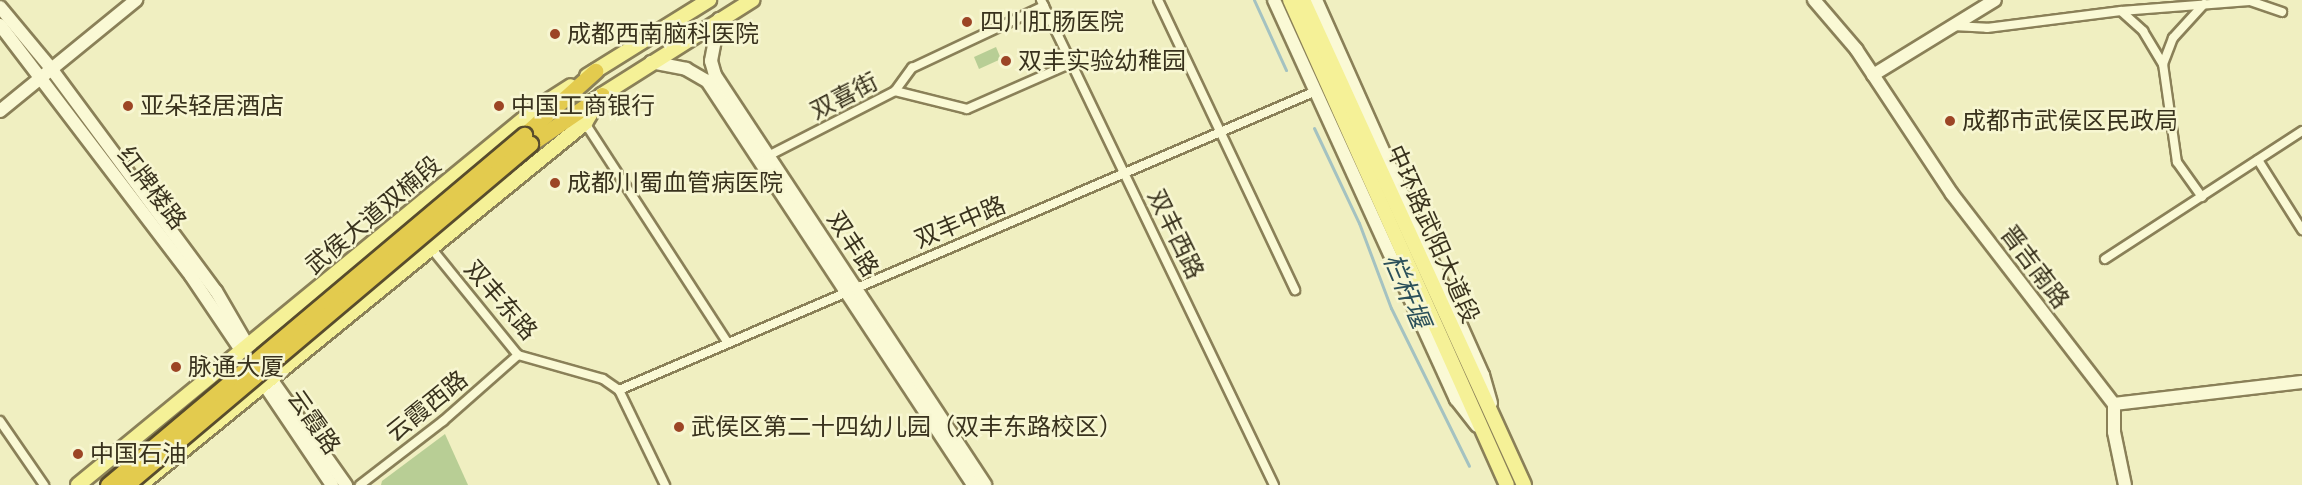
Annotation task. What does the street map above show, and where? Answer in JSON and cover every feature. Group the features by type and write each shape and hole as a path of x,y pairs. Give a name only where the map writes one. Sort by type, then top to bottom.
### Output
{"highway":[{"path":"126,485 527,140 595,71"},
{"path":"108,485 527,140 602,95"}],"main road":[{"name":"武侯大道双楠段","path":"78,485 245,351 537,108 687,11 709,0"},
{"path":"140,485 265,380 585,123 602,95 723,16 752,0"},
{"name":"中环路武阳大道段","path":"1290,0 1429,296 1524,485"},
{"name":"中环路武阳大道段","path":"1303,0 1507,485"}],"street":[{"path":"0,111 45,71 136,0"},
{"path":"687,11 699,0"},
{"path":"723,16 763,0"},
{"path":"1158,0 1295,290"},
{"path":"1274,0 1456,399 1485,437"},
{"path":"1316,0 1484,375 1499,434"},
{"name":"晋吉南路","path":"1814,0 1874,75 1952,194 2114,404"},
{"path":"1874,75 1995,0"},
{"path":"1953,26 1987,28 2121,11 2250,2 2282,12"},
{"path":"895,91 912,68 1043,3"},
{"name":"双丰西路","path":"1043,3 1274,485"},
{"path":"2163,64 2174,38 2204,4"},
{"name":"红牌楼路","path":"0,7 45,71 216,291 245,351 265,380"},
{"path":"2121,11 2143,31 2163,64 2177,162 2202,197"},
{"name":"双丰路","path":"723,16 711,61 715,75 770,155 850,291 973,485"},
{"name":"红牌楼路","path":"0,26 45,71"},
{"name":"双丰路","path":"651,62 686,69 707,81 985,485"},
{"name":"双喜街","path":"770,155 895,91 967,110 1072,63"},
{"name":"双丰中路","path":"619,390 1316,91"},
{"path":"585,123 728,343"},
{"path":"2105,259 2302,131"},
{"path":"2258,160 2302,230"},
{"name":"双丰东路","path":"431,248 518,355 603,379 619,390"},
{"name":"云霞西路","path":"360,485 443,421 518,355"},
{"path":"265,380 346,485"},
{"name":"云霞路","path":"265,380 332,485"},
{"path":"2125,485 2114,432 2114,404 2302,382"},
{"path":"619,390 665,485"},
{"path":"0,421 44,485"}],"green space":[{"path":"996,47 1001,59 979,69 974,57"},
{"path":"445,434 468,485 381,485 382,481"}],"waterway":[{"name":"栏杆堰","path":"1254,0 1286,70"},
{"name":"栏杆堰","path":"1314,128 1359,223 1391,308 1469,466"}],"place":[{"name":"四川肛肠医院","path":"967,22"},
{"name":"成都西南脑科医院","path":"555,34"},
{"name":"双丰实验幼稚园","path":"1006,61"},
{"name":"亚朵轻居酒店","path":"128,106"},
{"name":"中国工商银行","path":"499,106"},
{"name":"成都市武侯区民政局","path":"1950,121"},
{"name":"成都川蜀血管病医院","path":"555,183"},
{"name":"脉通大厦","path":"176,367"},
{"name":"武侯区第二十四幼儿园（双丰东路校区）","path":"679,427"},
{"name":"中国石油","path":"78,454"}]}
